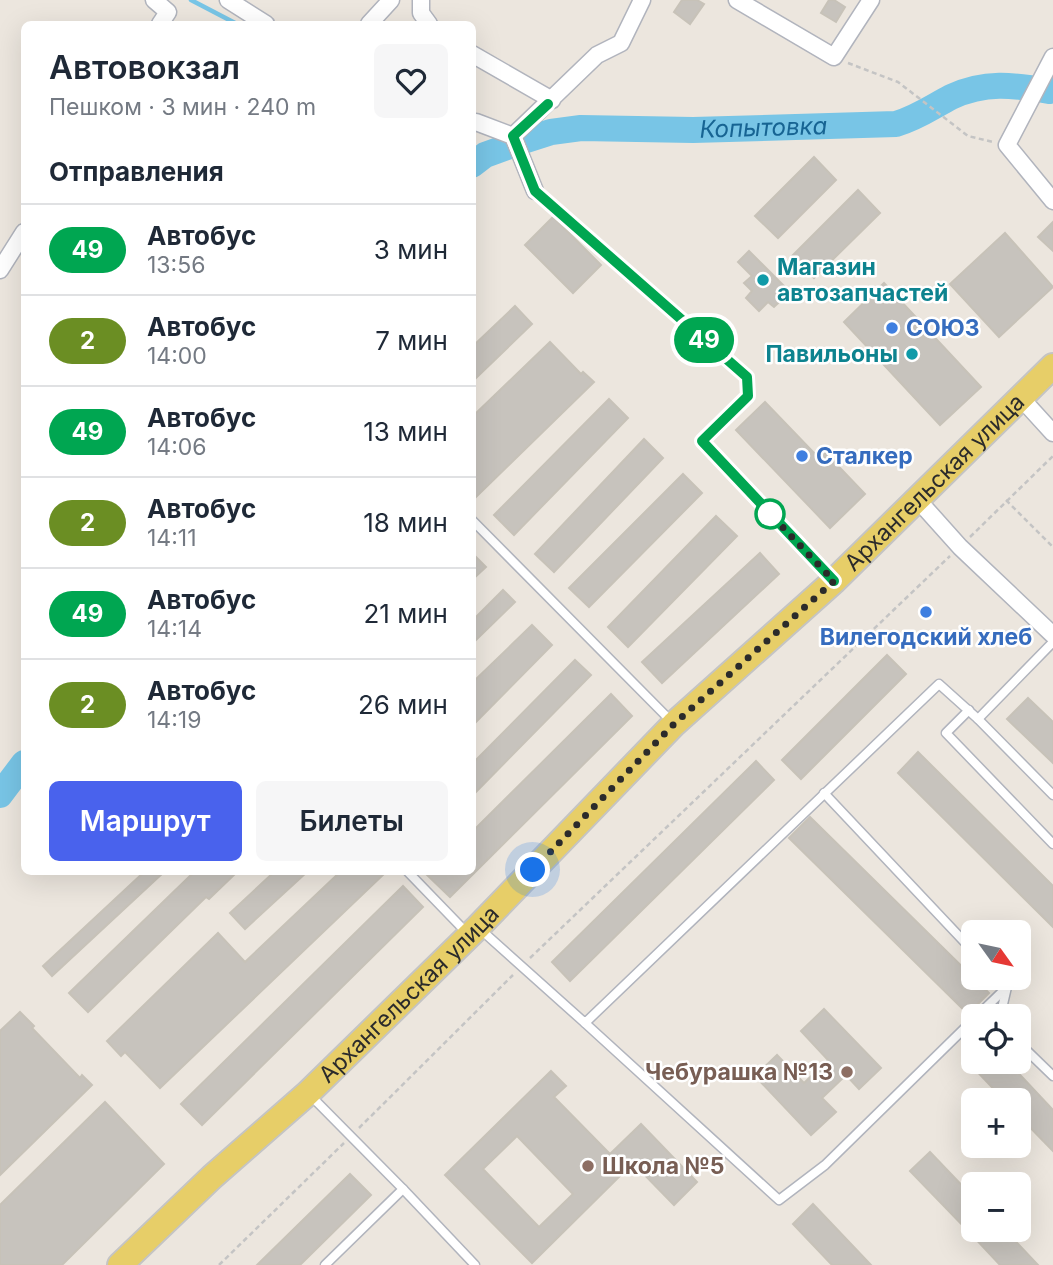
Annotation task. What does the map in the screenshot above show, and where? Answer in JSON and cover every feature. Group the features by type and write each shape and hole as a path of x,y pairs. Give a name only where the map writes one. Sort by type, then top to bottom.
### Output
{"main road":[{"name":"Архангельская улица","path":"120,1265 212,1177 308,1093 473,931 674,724 834,581 1053,366"}],"street":[{"path":"154,0 164,18"},
{"path":"229,0 261,21"},
{"path":"372,21 391,0"},
{"path":"421,0 421,12 427,21"},
{"path":"513,136 597,55 621,44 642,0"},
{"path":"737,0 834,57 871,0"},
{"path":"476,56 550,102"},
{"path":"1052,58 1007,145 1053,201"},
{"path":"476,121 513,136 535,191"},
{"path":"0,270 21,237"},
{"path":"1021,398 1053,433"},
{"path":"917,499 960,547 1053,635"}],"lane":[{"path":"535,191 747,377 748,396 702,441 834,581"},
{"path":"476,524 674,724"},
{"path":"978,719 1053,642"},
{"path":"585,1023 939,684 969,709 1053,795"},
{"path":"969,709 946,733 1053,844"},
{"path":"824,793 961,938"},
{"path":"411,875 473,931 521,966 779,1200 825,1165 961,1032"},
{"path":"989,1004 1004,990"},
{"path":"1031,1055 1053,1076"},
{"path":"308,1093 475,1265"},
{"path":"325,1265 403,1189"}],"path":[{"path":"834,57 898,82 968,136 1007,145"},
{"path":"219,1265 521,966 1053,456"},
{"path":"1006,500 1053,547"}],"building":[{"path":"682,0 697,0 704,4 690,24 674,12"},
{"path":"829,0 845,7 836,22 821,13"},
{"path":"814,157 836,180 778,238 755,216"},
{"path":"858,190 880,213 814,278 792,256"},
{"path":"553,217 601,265 573,293 525,245"},
{"path":"1053,222 1053,251 1038,237"},
{"path":"1005,233 1053,287 999,337 950,284"},
{"name":"Магазин автозапчастей","path":"749,251 790,292 774,307 768,302 759,311 746,298 752,291 744,283 752,276 738,262"},
{"name":"Павильоны","path":"884,283 981,387 940,425 844,322"},
{"path":"515,306 532,324 476,378 476,343"},
{"path":"550,342 581,374 583,372 594,382 476,497 476,413"},
{"path":"609,399 628,418 514,535 494,515"},
{"path":"765,402 815,454 821,448 865,494 830,528 736,430"},
{"path":"644,439 663,458 554,572 535,554"},
{"path":"683,474 702,493 589,607 569,588"},
{"path":"716,516 737,536 628,647 608,627"},
{"path":"760,553 779,574 662,683 642,662"},
{"path":"476,557 486,567 476,576"},
{"path":"503,590 515,602 476,640 476,617"},
{"path":"532,625 552,645 476,722 476,679"},
{"path":"887,655 906,674 801,779 782,760"},
{"path":"575,660 591,675 476,792 476,760"},
{"path":"611,694 632,716 476,871 476,828"},
{"path":"1028,698 1053,722 1053,763 1007,719"},
{"path":"918,752 1053,886 1053,927 898,773"},
{"path":"756,761 774,780 570,981 552,962"},
{"path":"810,817 961,965 961,990 986,990 989,993 978,1004 961,1004 961,1007 789,838"},
{"path":"141,875 161,875 52,976 43,966"},
{"path":"191,875 234,875 209,899 206,897 88,1012 69,993"},
{"path":"271,875 304,875 245,929 230,913"},
{"path":"337,875 383,875 160,1088 125,1052 121,1056 107,1041 218,933 245,962"},
{"path":"427,875 472,875 450,897"},
{"path":"403,886 423,907 202,1125 181,1104"},
{"name":"Чебурашка №13","path":"824,1009 881,1068 859,1089 846,1075 822,1098 836,1112 811,1135 755,1076 777,1055 804,1083 828,1060 801,1031"},
{"path":"20,1012 80,1078 82,1075 92,1085 0,1175 0,1031"},
{"name":"Школа №5","path":"551,1071 566,1086 554,1097 610,1154 641,1124 697,1182 674,1205 633,1163 532,1263 445,1175","holes":["517,1136 573,1194 539,1227 483,1169"]},
{"path":"979,1074 1019,1074 1053,1110 1053,1151 1031,1128 1031,1088 993,1088"},
{"path":"105,1102 164,1164 62,1265 0,1265 0,1205"},
{"path":"930,1152 961,1184 961,1224 910,1171"},
{"path":"350,1174 371,1195 300,1265 257,1265"},
{"path":"813,1204 871,1265 832,1265 793,1224"},
{"path":"978,1242 1016,1242 1038,1265 1000,1265"}],"waterway":[{"path":"191,0 231,21"},
{"name":"Копытовка","path":"476,162 485,155 526,140 551,132 581,128 693,130 896,124 976,88 999,86 1049,91 1053,89"},
{"path":"476,150 485,155"},
{"name":"Копытовка","path":"0,795 21,767"}],"bus line":[{"name":"49","path":"548,104 513,136 535,191 747,377 748,396 702,441 834,581"}],"place":[{"name":"Магазин автозапчастей","path":"763,280"},
{"name":"СОЮЗ","path":"892,328"},
{"name":"Павильоны","path":"912,354"},
{"name":"Сталкер","path":"802,456"},
{"name":"Вилегодский хлеб","path":"926,612"},
{"name":"Чебурашка №13","path":"847,1072"},
{"name":"Школа №5","path":"588,1166"}],"route":[{"path":"533,870 661,736 834,581 770,514"}]}
